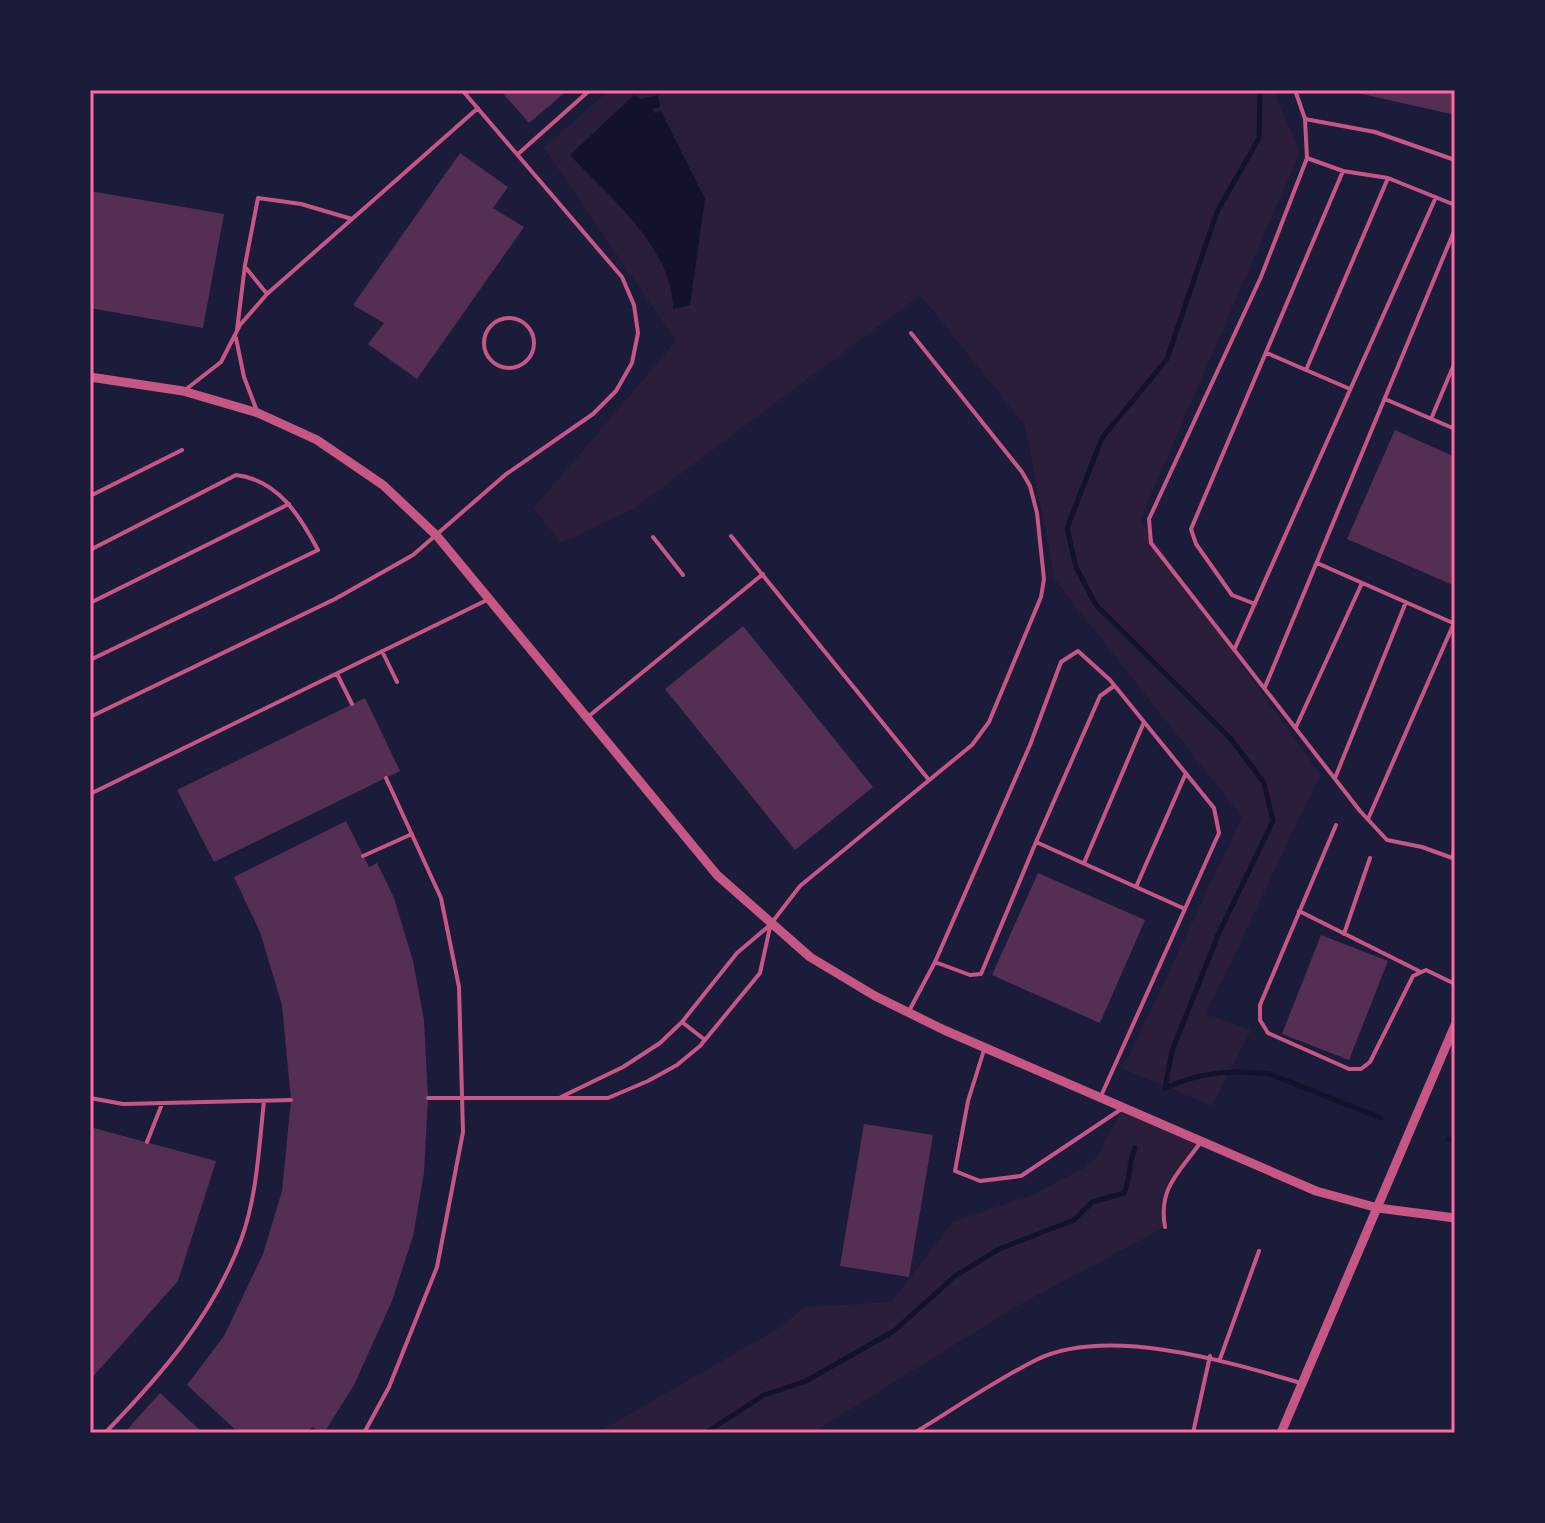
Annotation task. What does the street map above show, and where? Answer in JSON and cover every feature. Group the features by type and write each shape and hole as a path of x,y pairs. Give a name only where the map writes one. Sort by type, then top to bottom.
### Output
{"street":[{"path":"90,377 183,391 258,413 296,429 349,460 406,505 437,536 711,869 770,925 831,970 908,1013 1316,1191 1378,1208 1455,1218"},
{"path":"1281,1433 1455,1025"}],"lane":[{"path":"90,717 335,599 413,555 505,475 593,414 616,391 632,363 638,333 634,305 622,277 462,90"},
{"path":"518,154 590,90"},
{"path":"1295,90 1305,119 1307,158 1261,277 1149,519 1151,543 1387,840 1454,858 1455,842"},
{"path":"183,391 221,362 240,325 267,294 478,108"},
{"path":"1305,119 1375,132 1455,160"},
{"path":"1307,158 1343,171 1388,178 1455,205"},
{"path":"1255,604 1232,595 1196,544 1191,529 1343,171"},
{"path":"1306,370 1388,178"},
{"path":"1235,648 1436,197"},
{"path":"258,413 244,377 236,338 245,265 258,198 301,204 352,219"},
{"path":"1265,687 1455,229"},
{"path":"245,265 252,279 267,294"},
{"path":"512,318 527,325 534,346 526,362 509,368 491,360 484,341 494,324 512,318"},
{"path":"561,1097 636,1060 682,1022 737,953 770,925 800,886 984,731 1041,597 1044,579 1037,513 1026,479 911,333"},
{"path":"1267,353 1350,389"},
{"path":"1431,419 1455,362"},
{"path":"1385,399 1455,429"},
{"path":"90,496 182,450"},
{"path":"90,550 236,475 253,477 289,504 300,516 318,550 90,660"},
{"path":"90,603 289,504"},
{"path":"731,536 929,780"},
{"path":"653,537 683,575"},
{"path":"1317,563 1454,623 1368,819"},
{"path":"587,718 763,574"},
{"path":"1296,727 1362,583"},
{"path":"90,794 489,599"},
{"path":"1335,778 1406,602"},
{"path":"382,651 397,682"},
{"path":"908,1013 935,962 1030,745 1061,662 1078,651 1114,686 1214,808 1219,833 1100,1098"},
{"path":"337,673 352,704"},
{"path":"935,962 970,975 981,974 1100,696 1114,686"},
{"path":"1084,863 1144,722"},
{"path":"1136,887 1186,773"},
{"path":"364,1433 394,1375 437,1267 463,1132 459,987 441,898 386,778"},
{"path":"1336,825 1260,1005 1260,1020 1268,1033 1349,1069 1361,1069 1370,1062 1407,985 1419,971"},
{"path":"363,856 412,834"},
{"path":"1036,842 1185,909"},
{"path":"1344,934 1370,858"},
{"path":"1299,911 1419,971 1426,970 1455,984"},
{"path":"428,1098 618,1095 677,1065 705,1040 760,973 770,925"},
{"path":"682,1022 705,1040"},
{"path":"985,1048 968,1101 955,1171 980,1181 1021,1176 1123,1108"},
{"path":"90,1098 108,1104 291,1100"},
{"path":"105,1433 164,1372 207,1313 242,1238 255,1174 264,1101"},
{"path":"147,1142 162,1104"},
{"path":"1165,1227 1161,1207 1164,1193 1201,1141"},
{"path":"1220,1359 1259,1251"},
{"path":"914,1433 1038,1359 1078,1349 1145,1348 1210,1356 1302,1384"},
{"path":"1193,1433 1210,1356"}],"shaded area":[{"path":"609,90 1273,90 1300,152 1140,520 1320,775 1206,1014 1251,1030 1212,1106 1123,1069 1242,817 1055,580 1025,425 920,295 635,508 561,543 534,508 676,341 544,148"},
{"path":"634,95 640,99 658,95 660,107 653,109 654,113 661,111 705,199 690,305 673,309 670,287 651,245 620,206 570,155"},
{"path":"1123,1108 1201,1141 1172,1181 1165,1201 1165,1227 1017,1306 812,1433 597,1433 779,1328 805,1307 891,1302 953,1222 1030,1196 1082,1169 1098,1156"}],"building":[{"path":"500,90 568,90 529,123"},
{"path":"1349,90 1455,90 1455,115 1349,91"},
{"path":"460,153 508,187 493,208 524,227 417,379 368,344 384,323 353,305"},
{"path":"90,191 224,214 203,328 90,308"},
{"path":"1395,430 1455,457 1455,586 1347,539"},
{"path":"743,626 873,787 795,850 665,689"},
{"path":"365,698 400,771 214,862 177,790"},
{"path":"346,821 369,867 377,863 394,898 413,961 424,1020 428,1098 424,1173 413,1236 392,1301 354,1385 324,1433 312,1427 307,1433 239,1433 187,1385 224,1336 263,1254 282,1191 291,1100 282,1005 260,932 234,877"},
{"path":"1038,873 1145,920 1100,1023 992,975"},
{"path":"1321,935 1388,961 1349,1060 1282,1034"},
{"path":"864,1124 933,1135 909,1277 840,1266"},
{"path":"90,1127 216,1161 178,1281 90,1380"},
{"path":"160,1393 203,1433 124,1433"}],"waterway":[{"path":"1165,1088 1172,1051 1218,935 1273,821 1264,783 1231,739 1096,605 1076,567 1067,528 1102,438 1167,359 1217,212 1259,138 1260,90"},
{"path":"1166,1088 1216,1073 1270,1074 1381,1118"},
{"path":"1448,1139 1455,1139"},
{"path":"705,1433 764,1395 806,1381 894,1331 955,1276 999,1249 1074,1220 1092,1202 1124,1193 1135,1148"}]}
